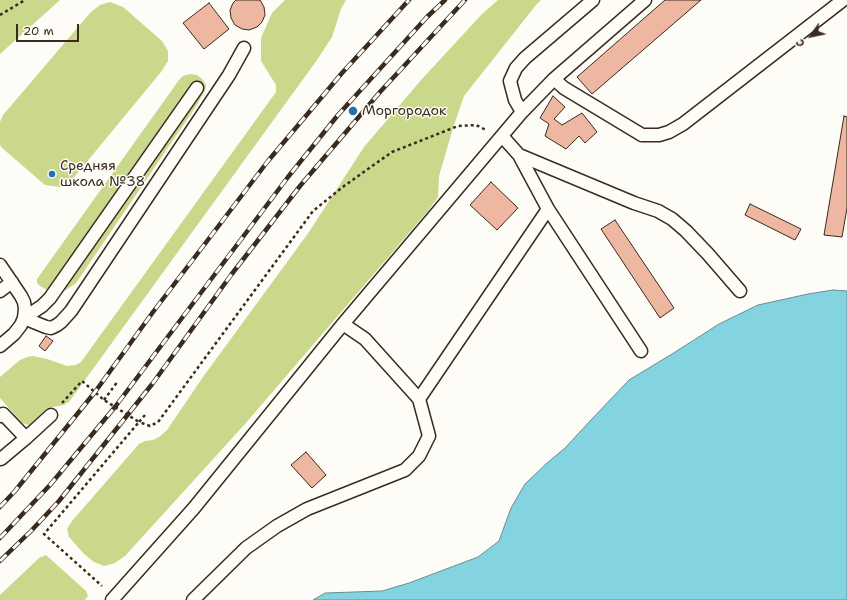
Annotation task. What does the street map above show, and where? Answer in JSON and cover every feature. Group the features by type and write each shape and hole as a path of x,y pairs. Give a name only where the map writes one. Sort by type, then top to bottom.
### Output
{"lane":[{"path":"522,112 515,100 510,81 516,68 525,58 593,0"},
{"path":"112,600 194,508 343,324 522,112 554,79 645,0"},
{"path":"554,79 564,88 642,135 659,135 669,132 683,124 843,0"},
{"path":"24,318 51,328 61,322 71,311 229,75 244,48"},
{"path":"24,318 42,306 50,298 197,88"},
{"path":"502,136 519,155 548,209 641,351"},
{"path":"519,155 634,203 658,211 672,219 708,254 740,291"},
{"path":"419,399 548,209"},
{"path":"0,265 24,302 24,318 14,334 0,346"},
{"path":"0,291 12,282"},
{"path":"193,600 246,548 277,526 307,509 405,470 420,456 429,436 419,399 365,339 343,324"},
{"path":"1,414 26,438"},
{"path":"1,459 51,415"}],"path":[{"path":"0,15 25,0"},
{"path":"51,415 82,381 104,400 139,422 150,426 158,422 303,224 319,206 344,186 392,152 458,126 476,125 502,136"},
{"path":"104,400 118,381"},
{"path":"100,585 44,534 145,415"}],"green space":[{"path":"0,0 60,0 0,54"},
{"path":"285,0 346,0 341,9 332,37 317,60 69,402 64,405 47,408 29,425 22,423 0,398 0,377 20,360 27,357 33,356 47,359 67,366 76,365 81,362 276,92 276,85 261,61 261,38 272,13"},
{"path":"498,0 541,0 464,96 439,176 438,197 427,212 245,424 125,556 115,563 104,566 94,562 84,554 69,537 67,529 72,521 139,444 159,437 167,430 203,377 309,232 364,147 422,79 482,14"},
{"path":"110,2 123,7 162,41 168,51 168,61 161,72 71,181 60,187 45,185 1,147 0,122 3,115 90,13 100,5"},
{"path":"190,74 197,75 206,85 197,105 76,283 66,290 57,291 47,290 40,286 37,283 37,279 179,80 183,76"},
{"path":"46,555 86,591 88,596 85,600 0,600 0,595 39,558"}],"water":[{"path":"833,290 847,291 847,600 313,600 325,593 382,591 409,583 478,557 499,541 511,508 525,484 565,448 629,380 719,324 758,305"}],"building":[{"path":"236,0 260,0 264,7 265,15 262,22 257,27 249,30 242,29 235,25 231,18 230,10"},
{"path":"665,0 701,0 592,94 577,77"},
{"path":"209,3 229,29 204,49 183,23"},
{"path":"553,96 565,107 554,119 562,125 582,113 597,132 585,143 579,136 566,149 545,136 549,124 540,118"},
{"path":"844,116 847,117 847,208 842,237 824,235"},
{"path":"491,182 518,208 497,230 470,205"},
{"path":"750,204 801,229 795,240 745,215"},
{"path":"615,220 674,308 660,318 601,229"},
{"path":"46,336 53,341 45,351 39,346"},
{"path":"306,452 326,475 312,488 291,465"}],"railway":[{"path":"0,507 15,491 95,392 153,312 268,161 342,73 409,0"},
{"path":"0,538 50,485 115,407 288,177 338,115 427,17 445,0"},
{"path":"0,561 59,501 153,383 231,275 300,186 380,92 465,0"}],"place":[{"name":"Моргородок","path":"353,111"},
{"name":"Средняя школа №38","path":"52,174"}]}
